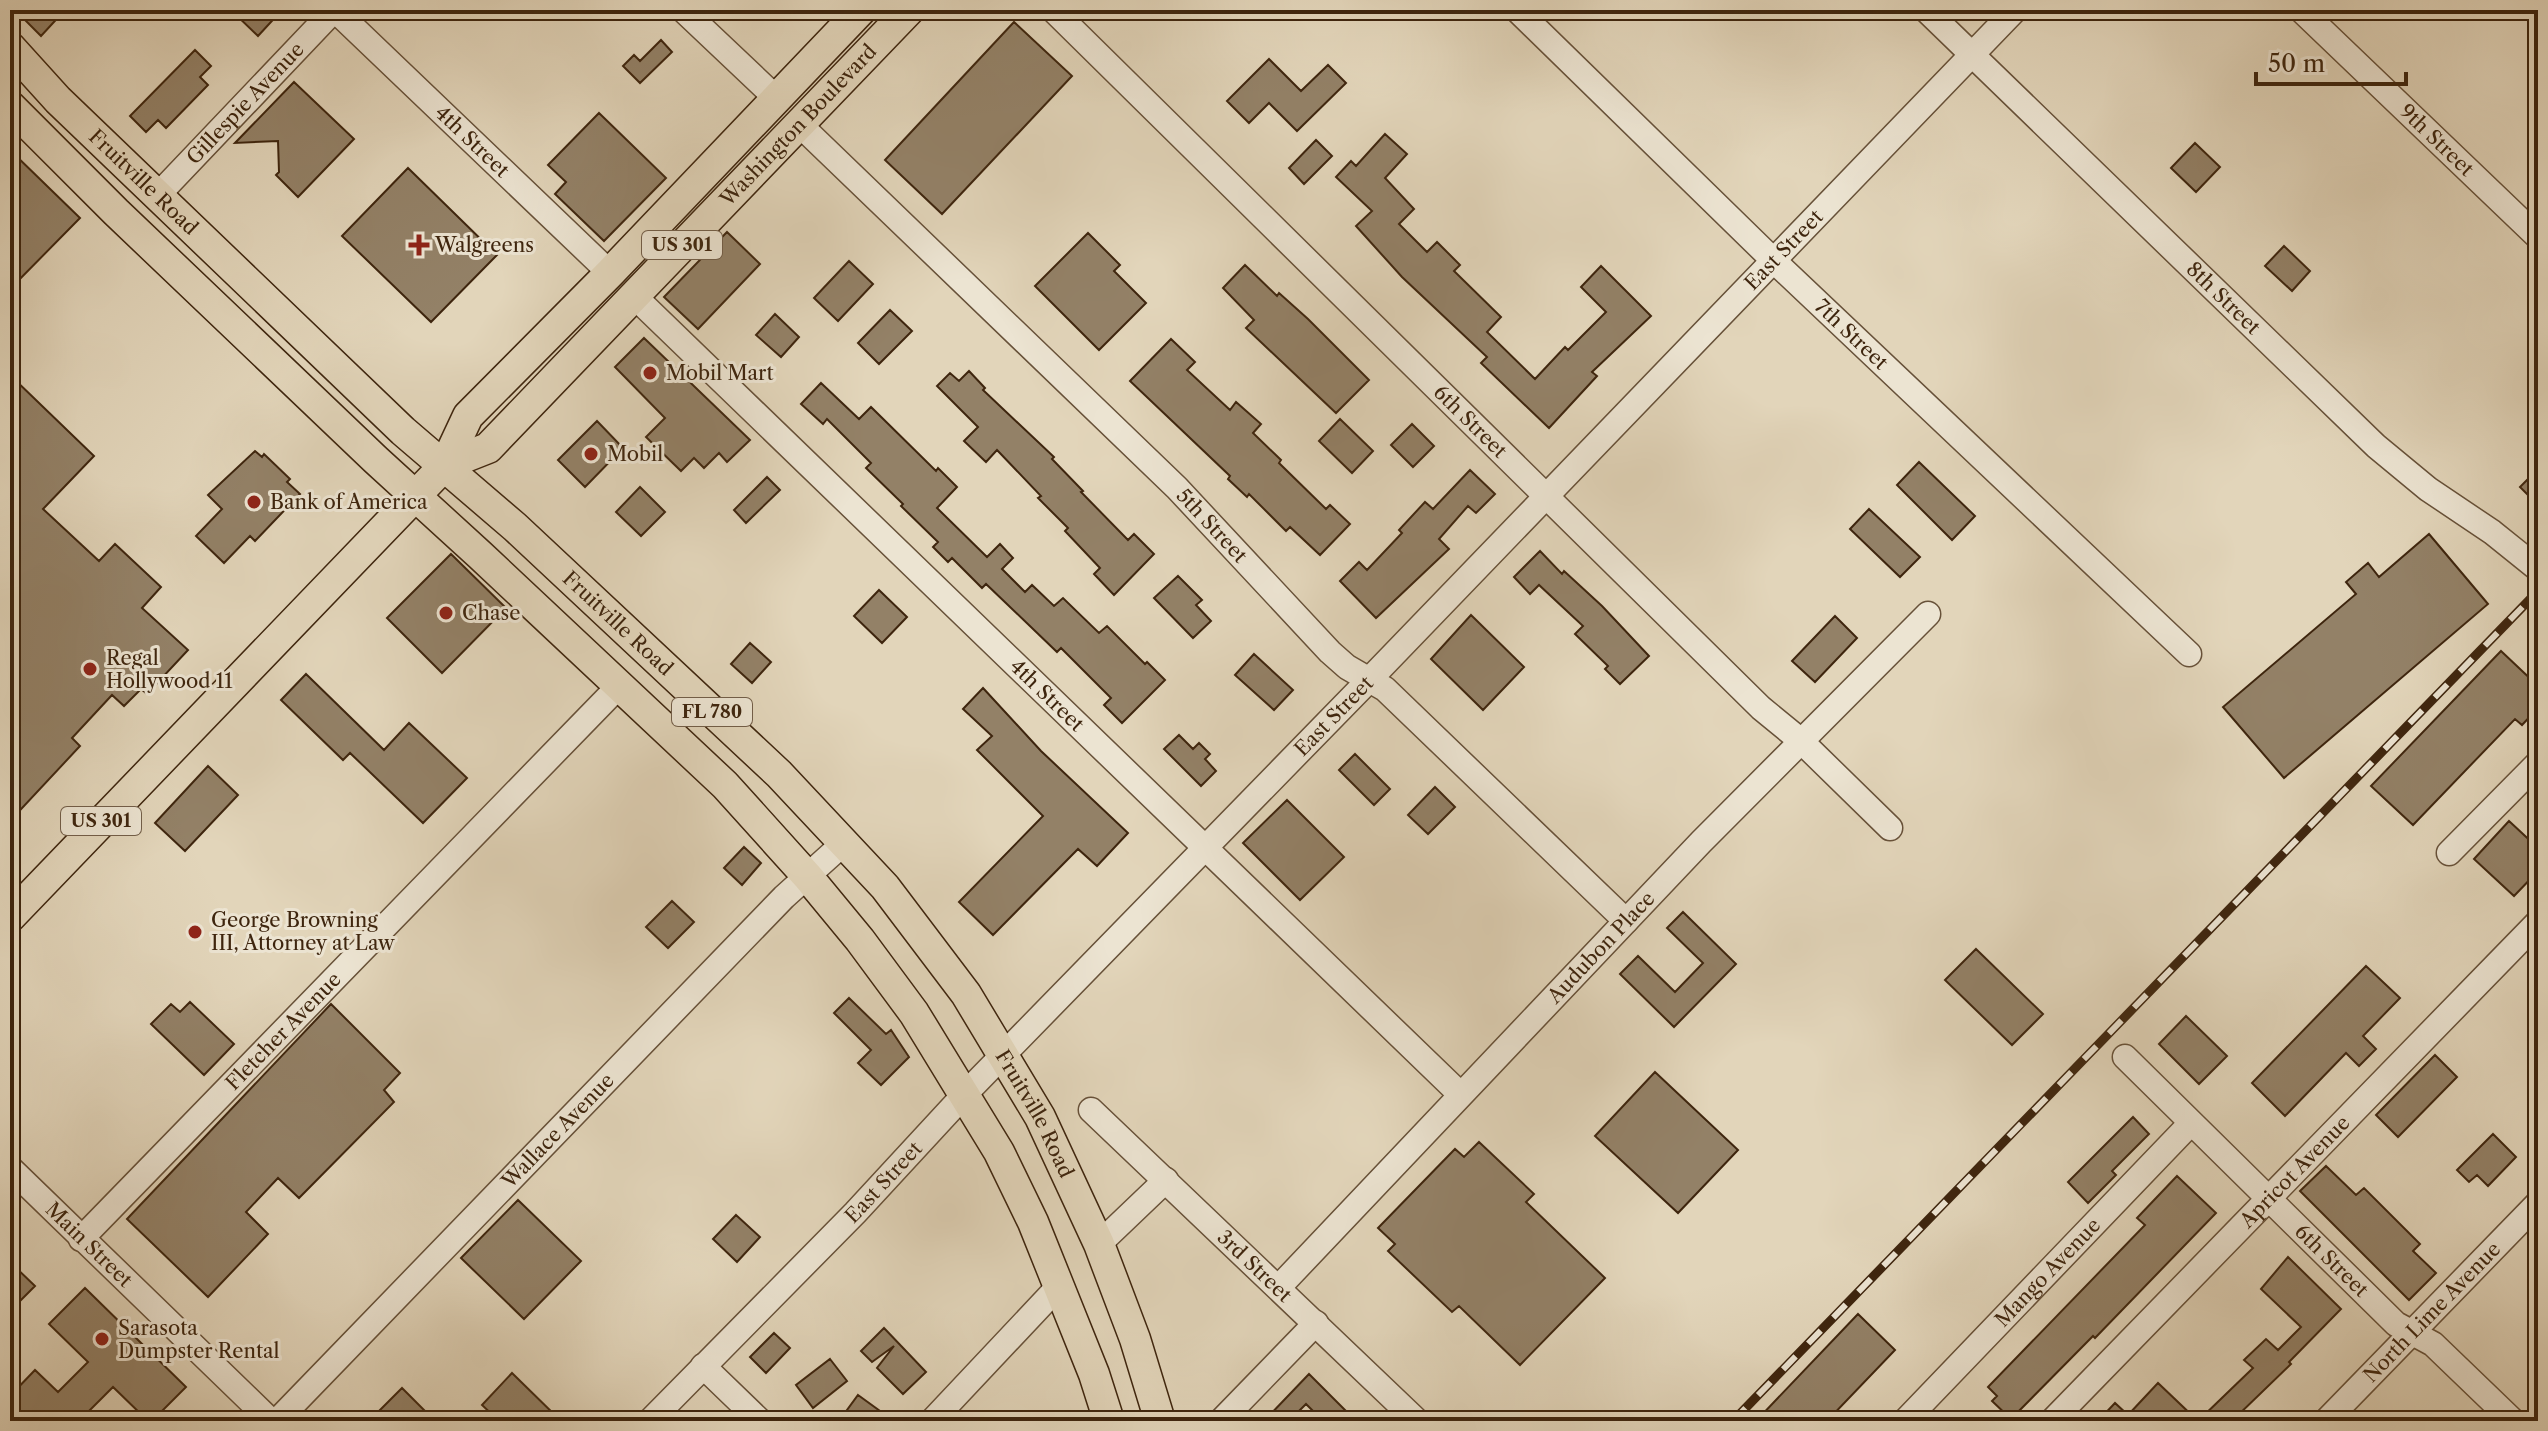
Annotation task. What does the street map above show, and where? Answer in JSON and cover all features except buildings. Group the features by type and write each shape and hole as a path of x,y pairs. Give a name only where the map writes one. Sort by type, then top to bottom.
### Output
{"main road":[{"name":"Washington Boulevard","path":"10,917 445,465 468,416 610,273 861,10"},
{"path":"799,124 797,109 803,94 882,10"},
{"name":"Washington Boulevard","path":"445,465 488,448 909,10"},
{"name":"Fruitville Road","path":"10,47 58,100 403,431 515,527 779,774 885,887 942,959 1040,1117 1099,1244 1135,1339 1160,1421"},
{"name":"Fruitville Road","path":"10,106 130,225 725,785 808,877 900,994 999,1152 1033,1222 1094,1374 1109,1421"}],"street":[{"name":"Gillespie Avenue","path":"157,196 335,10"},
{"name":"4th Street","path":"335,10 610,273"},
{"path":"683,10 776,98"},
{"name":"6th Street","path":"1053,10 1761,708 1800,740 1890,828"},
{"name":"7th Street","path":"1517,10 1773,260 2189,654"},
{"name":"8th Street","path":"1926,10 2376,446 2428,489 2492,532 2538,569"},
{"name":"East Street","path":"650,1421 855,1213 1002,1055 1369,680 2015,10"},
{"name":"9th Street","path":"2301,10 2538,237"},
{"name":"5th Street","path":"799,124 1177,488 1330,652 1347,667 1385,689 1626,921"},
{"name":"4th Street","path":"633,295 1460,1094"},
{"name":"Audubon Place","path":"1279,1287 1800,740 1928,614"},
{"name":"Fletcher Avenue","path":"81,1239 619,686"},
{"path":"2449,853 2538,763"},
{"name":"Wallace Avenue","path":"274,1421 784,897 844,843"},
{"name":"Apricot Avenue","path":"2052,1421 2538,922"},
{"name":"6th Street","path":"2125,1057 2396,1324 2433,1344 2513,1421"},
{"name":"3rd Street","path":"1091,1110 1417,1421"},
{"name":"Mango Avenue","path":"1905,1421 2191,1123"},
{"name":"Main Street","path":"10,1168 274,1421"},
{"path":"1099,1244 1166,1180"},
{"name":"North Lime Avenue","path":"2326,1421 2538,1203"},
{"path":"932,1421 1059,1286"},
{"path":"1221,1421 1316,1323"},
{"path":"703,1366 760,1421"}],"railway":[{"path":"1733,1421 2538,591"}],"place":[{"name":"Walgreens","path":"419,245"},
{"name":"Mobil Mart","path":"650,373"},
{"name":"Mobil","path":"591,454"},
{"name":"Bank of America","path":"254,502"},
{"name":"Chase","path":"446,613"},
{"name":"Regal Hollywood 11","path":"90,669"},
{"name":"George Browning III, Attorney at Law","path":"195,932"},
{"name":"Sarasota Dumpster Rental","path":"102,1339"}]}
